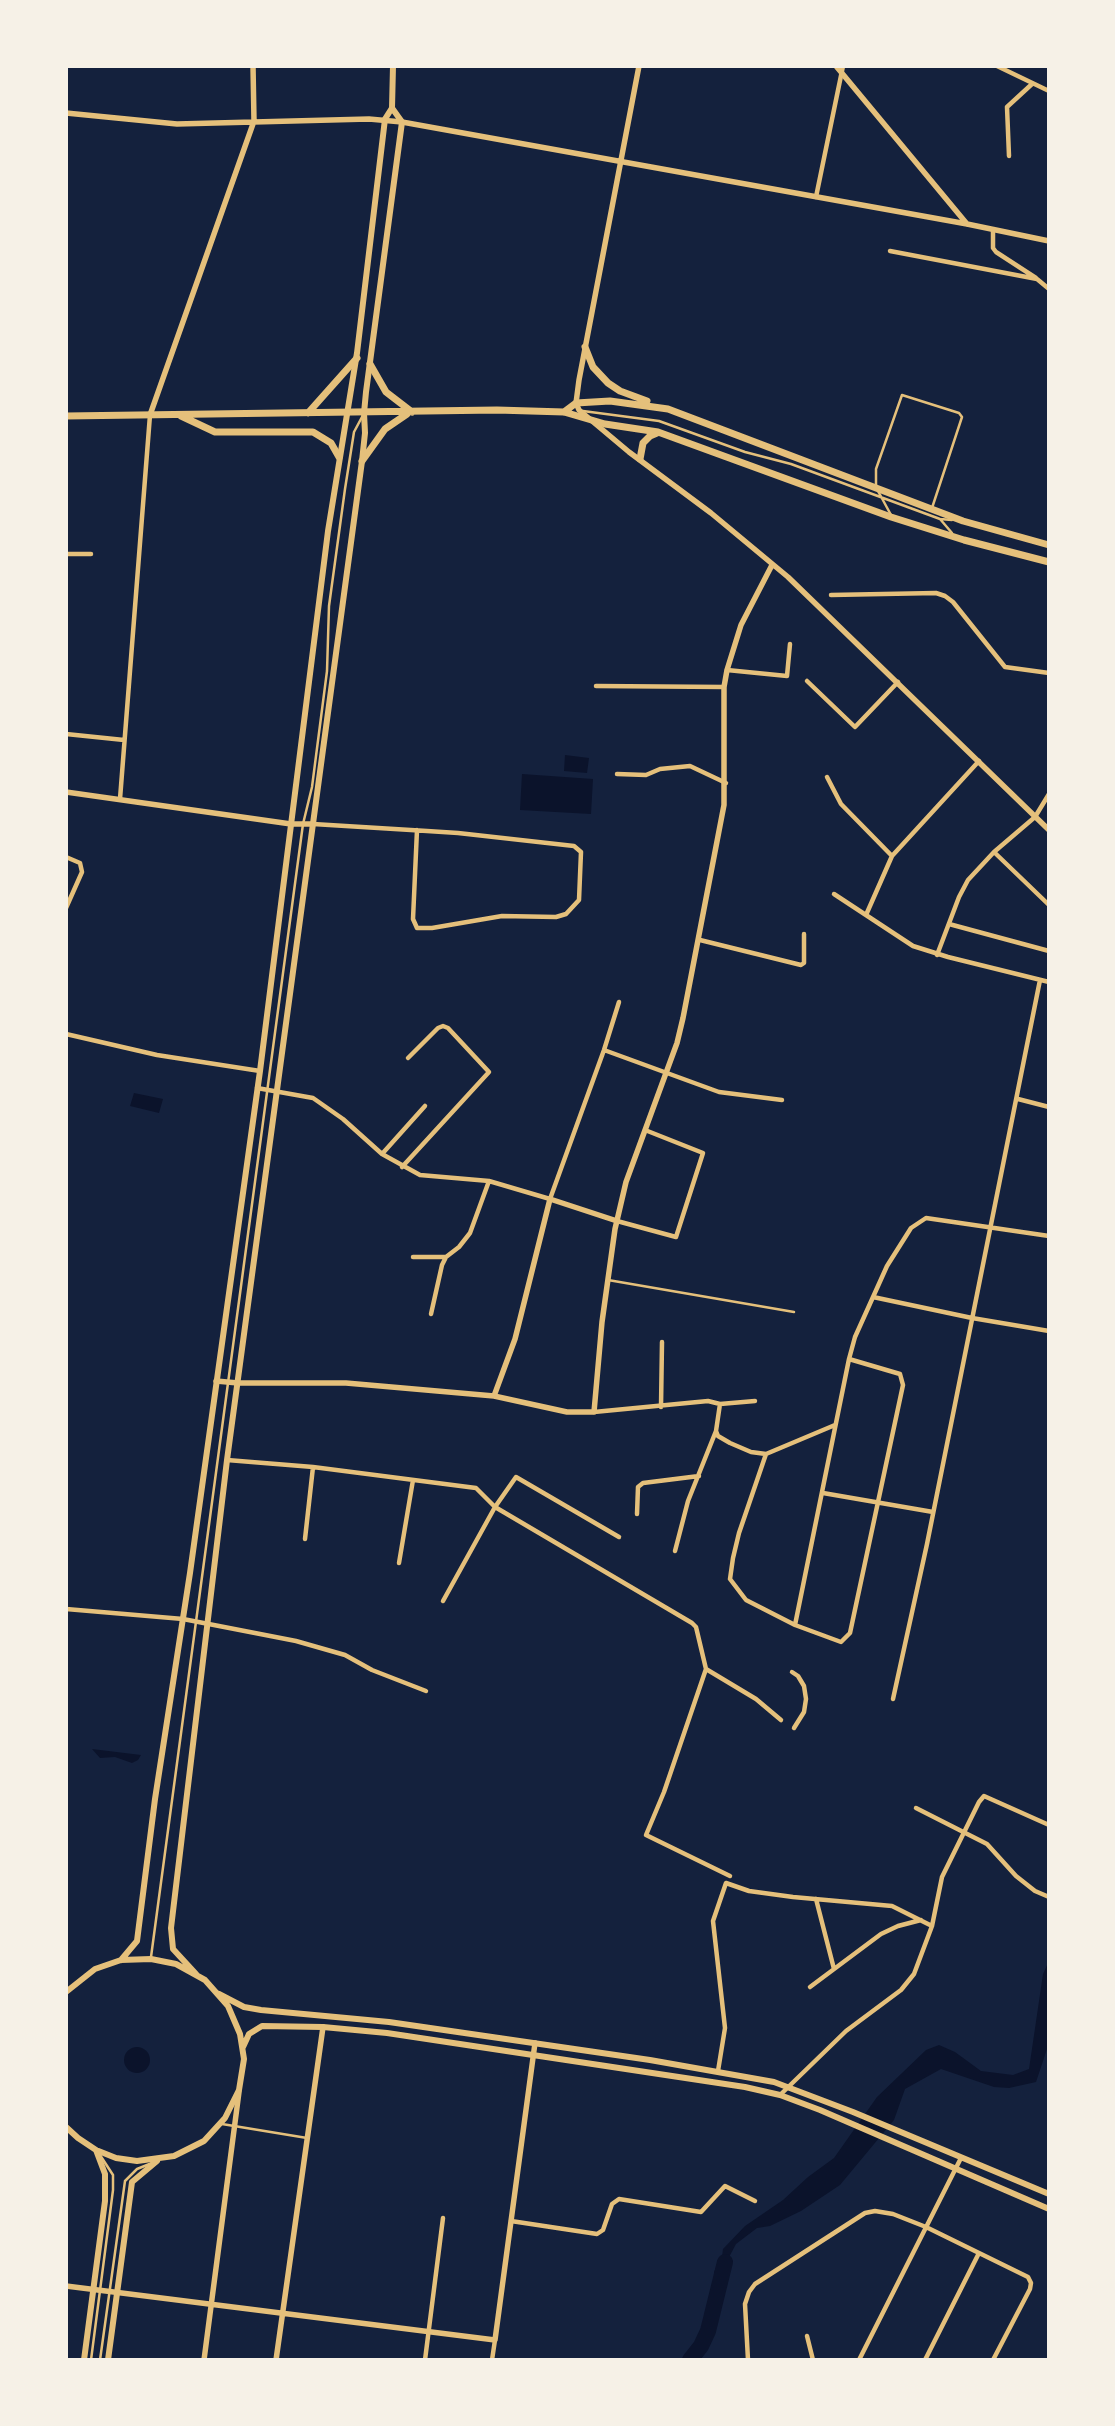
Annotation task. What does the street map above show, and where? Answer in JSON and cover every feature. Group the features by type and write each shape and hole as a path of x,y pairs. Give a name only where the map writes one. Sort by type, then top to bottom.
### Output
{"main road":[{"path":"121,1960 137,1941 155,1799 183,1619 258,1088 290,824 339,457 357,358 385,119 392,108 393,66"},
{"path":"392,108 402,122 364,412 366,433 227,1460 209,1624 171,1928 173,1949 196,1974 219,1994 244,2007 389,2022 535,2043 718,2071 788,2086 1049,2194"},
{"path":"585,347 596,370 611,386 631,396 963,521 1049,545"},
{"path":"308,413 357,358"},
{"path":"370,364 386,392 411,412"},
{"path":"564,412 576,403 620,401 668,409"},
{"path":"66,416 496,410 564,412 588,420 658,432 891,517 955,537 1049,562"},
{"path":"362,461 385,429 397,419 411,412"},
{"path":"179,414 215,432 313,432 331,443 339,457"},
{"path":"640,459 641,448 645,440 658,432"},
{"path":"66,1992 95,1969 121,1960 151,1959 176,1964 196,1974"},
{"path":"66,2127 96,2150 116,2158 137,2161 158,2160 190,2150 204,2141 233,2106 243,2071 243,2047 235,2019 219,1994"},
{"path":"387,2033 389,2022"},
{"path":"243,2047 249,2034 262,2026 323,2027 387,2033 745,2087 780,2095 850,2122 1049,2209"},
{"path":"84,2360 97,2290 106,2187 105,2174 96,2150"},
{"path":"108,2360 132,2182 158,2160"}],"street":[{"path":"120,799 150,415 254,122 253,66"},
{"path":"639,66 585,347 576,403 579,410 588,420 711,513 810,597 1049,830"},
{"path":"836,66 843,70 968,224"},
{"path":"997,66 1049,91"},
{"path":"816,197 843,70"},
{"path":"1009,156 1007,107 1032,84"},
{"path":"66,113 177,124 385,119 968,224 1049,241"},
{"path":"993,230 993,248 996,252 1049,289"},
{"path":"890,252 1037,279"},
{"path":"66,554 91,554"},
{"path":"594,1412 616,1221 626,1182 666,1072 683,1018 700,940 724,806 726,783 724,687 727,670 741,625 772,564"},
{"path":"831,595 936,593 946,596 953,602 1005,667 1049,673"},
{"path":"727,670 787,676 790,644"},
{"path":"807,682 855,727 898,682"},
{"path":"596,686 724,687"},
{"path":"66,734 124,740"},
{"path":"866,915 892,856 979,761"},
{"path":"618,774 646,774 660,769 690,766 726,783"},
{"path":"827,777 841,804 892,856"},
{"path":"66,792 290,824 417,830 574,846 581,852 579,900 574,907 562,916 502,916 423,929 417,928 413,919 417,830"},
{"path":"937,954 968,880 994,852 1035,818 1049,794"},
{"path":"994,852 1049,905"},
{"path":"66,857 80,863 82,872 66,908"},
{"path":"834,894 901,940 937,954 1049,982"},
{"path":"949,924 1049,951"},
{"path":"700,940 801,965 804,963 804,934"},
{"path":"893,1699 1018,1099 1040,980"},
{"path":"494,1396 515,1339 550,1199 604,1050 619,1002"},
{"path":"402,1167 489,1072 448,1028 442,1026 408,1058"},
{"path":"66,1034 157,1055 260,1071"},
{"path":"604,1050 725,1094 782,1100"},
{"path":"258,1088 312,1098 343,1119 382,1154 402,1167 420,1175 489,1181 616,1221 676,1237 703,1153 645,1130"},
{"path":"1018,1099 1049,1107"},
{"path":"382,1154 425,1106"},
{"path":"431,1314 438,1277 446,1257 459,1247 470,1233 489,1181"},
{"path":"795,1625 823,1493 848,1360 855,1337 887,1266 911,1228 926,1218 990,1229 1049,1236"},
{"path":"413,1257 446,1257"},
{"path":"873,1297 972,1318 1049,1331"},
{"path":"660,1407 662,1342"},
{"path":"766,1454 739,1533 732,1558 730,1580 746,1600 795,1625 841,1642 850,1633 902,1378 894,1371 848,1360"},
{"path":"216,1381 238,1383 346,1382 494,1396 567,1412 660,1407 708,1401 720,1404 755,1401"},
{"path":"675,1550 688,1501 716,1431 720,1404"},
{"path":"716,1431 718,1436 730,1443 751,1452 766,1454 836,1425"},
{"path":"227,1460 313,1467 476,1488 495,1507 696,1626 706,1669 664,1792 646,1835 730,1876"},
{"path":"305,1539 313,1467"},
{"path":"443,1601 495,1507 516,1476 619,1537"},
{"path":"637,1514 638,1487 642,1483 699,1476"},
{"path":"399,1563 413,1480"},
{"path":"823,1493 933,1512"},
{"path":"66,1609 183,1619 296,1641 345,1655 372,1670 426,1691"},
{"path":"706,1669 756,1699 781,1720"},
{"path":"792,1672 801,1681 806,1699 804,1712 794,1728"},
{"path":"780,2095 846,2031 901,1990 914,1974 932,1926 942,1878 984,1796 1049,1826"},
{"path":"916,1808 987,1844 1016,1876 1035,1891 1049,1897"},
{"path":"718,2071 725,2028 713,1920 726,1883 750,1890 816,1899 892,1906 932,1926"},
{"path":"816,1899 834,1969"},
{"path":"810,1987 881,1934 898,1926 921,1920"},
{"path":"276,2360 323,2027"},
{"path":"492,2360 535,2043"},
{"path":"204,2360 239,2090"},
{"path":"859,2360 961,2158"},
{"path":"511,2221 597,2234 603,2230 612,2204 619,2199 701,2212 726,2186 755,2201"},
{"path":"748,2360 745,2304 749,2292 755,2284 865,2213 875,2211 893,2214 926,2227 1028,2277 1031,2282 1030,2289 993,2360"},
{"path":"426,2360 443,2218"},
{"path":"925,2360 979,2253"},
{"path":"66,2286 495,2340"},
{"path":"807,2336 813,2360"}],"lane":[{"path":"891,517 876,488 876,469 902,395 959,412 962,417 931,509"},
{"path":"564,412 579,410 602,412 659,421 745,452 791,464 940,519 963,521"},
{"path":"151,1959 267,1089 304,824 312,786 327,671 329,606 344,489 354,432 364,412"},
{"path":"940,519 955,537"},
{"path":"608,1280 794,1312"},
{"path":"220,2124 307,2138"},
{"path":"100,2360 125,2181 137,2169 158,2160"},
{"path":"91,2360 97,2290"}],"water":[{"path":"565,755 589,758 587,773 564,771"},
{"path":"522,774 593,779 591,814 520,810"},
{"path":"134,1093 163,1099 159,1113 130,1106"},
{"path":"92,1749 141,1755 138,1760 132,1763 115,1757 100,1758"},
{"path":"1049,1961 1049,2043 1036,2082 1009,2088 994,2087 941,2069 905,2089 894,2120 840,2185 801,2211 770,2226 757,2228 736,2244 726,2263 703,2351 696,2360 685,2360 698,2346 714,2298 714,2272 722,2257 723,2249 745,2226 783,2200 808,2177 834,2158 877,2097 926,2050 939,2045 955,2052 981,2071 1013,2075 1029,2069 1043,1974"},
{"path":"137,2047 146,2051 150,2060 146,2069 137,2073 128,2069 124,2060 128,2051"}],"waterway":[{"path":"690,2360 701,2346 708,2331 725,2262"}]}
